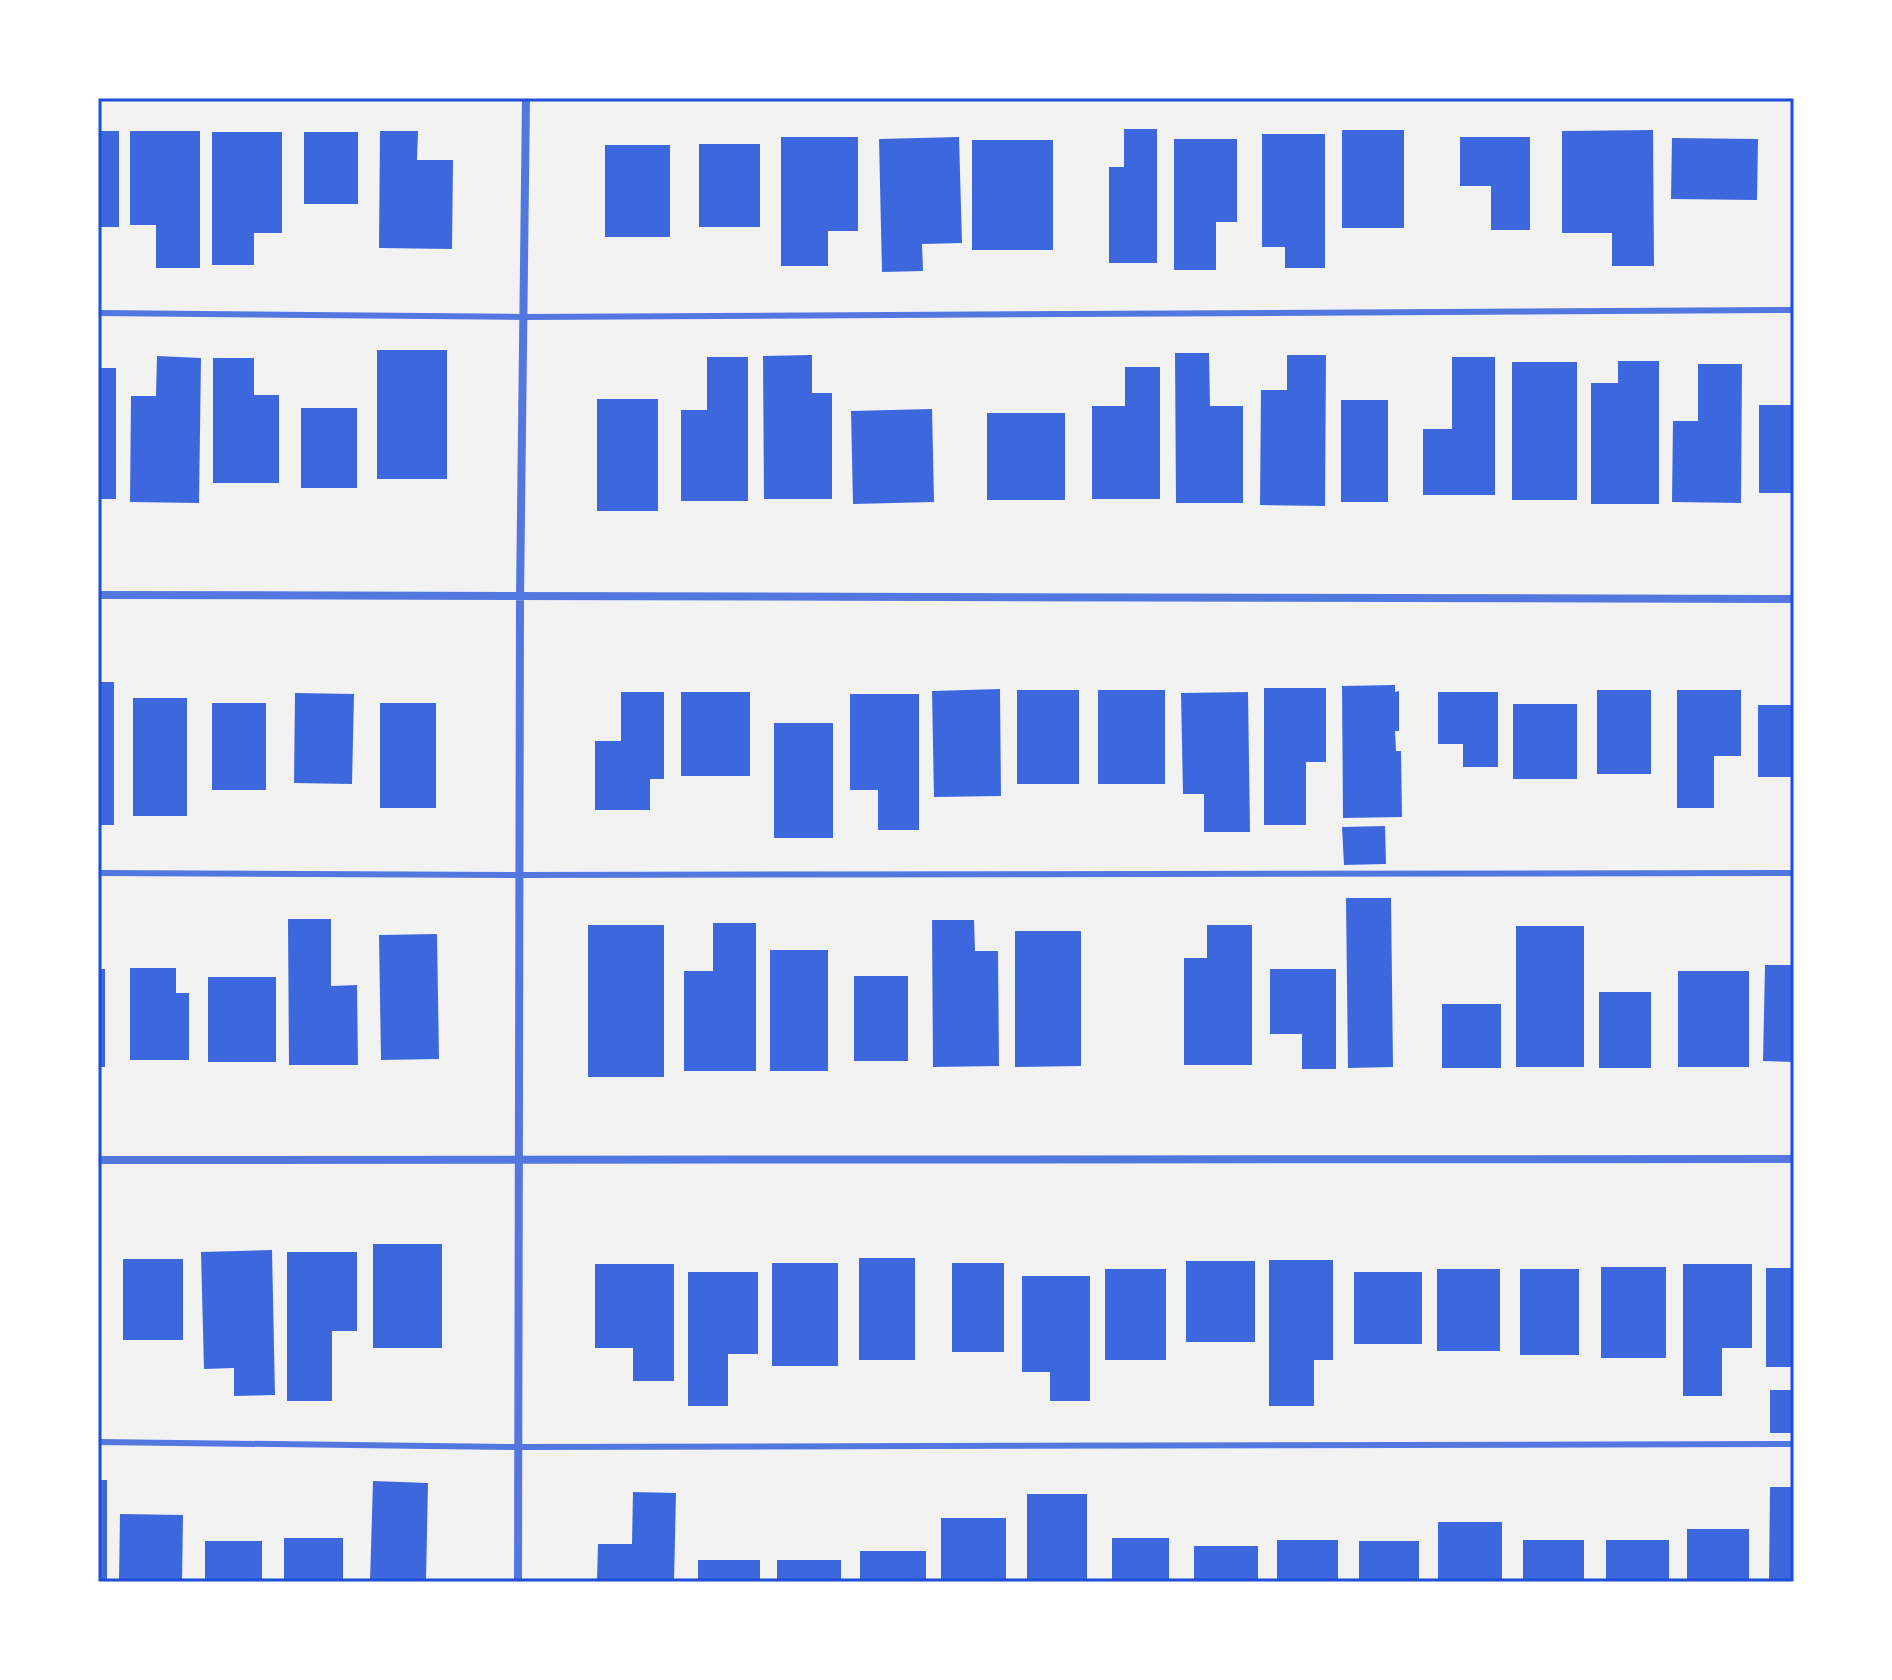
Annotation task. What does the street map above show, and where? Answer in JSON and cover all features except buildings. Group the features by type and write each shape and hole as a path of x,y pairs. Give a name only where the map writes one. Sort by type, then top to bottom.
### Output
{"street":[{"path":"518,1582 520,596 526,98"},
{"path":"98,595 1794,599"},
{"path":"98,1160 1794,1159"}],"lane":[{"path":"98,313 524,317 1794,310"},
{"path":"98,873 1794,873"},
{"path":"98,1442 518,1447 1794,1444"}]}
